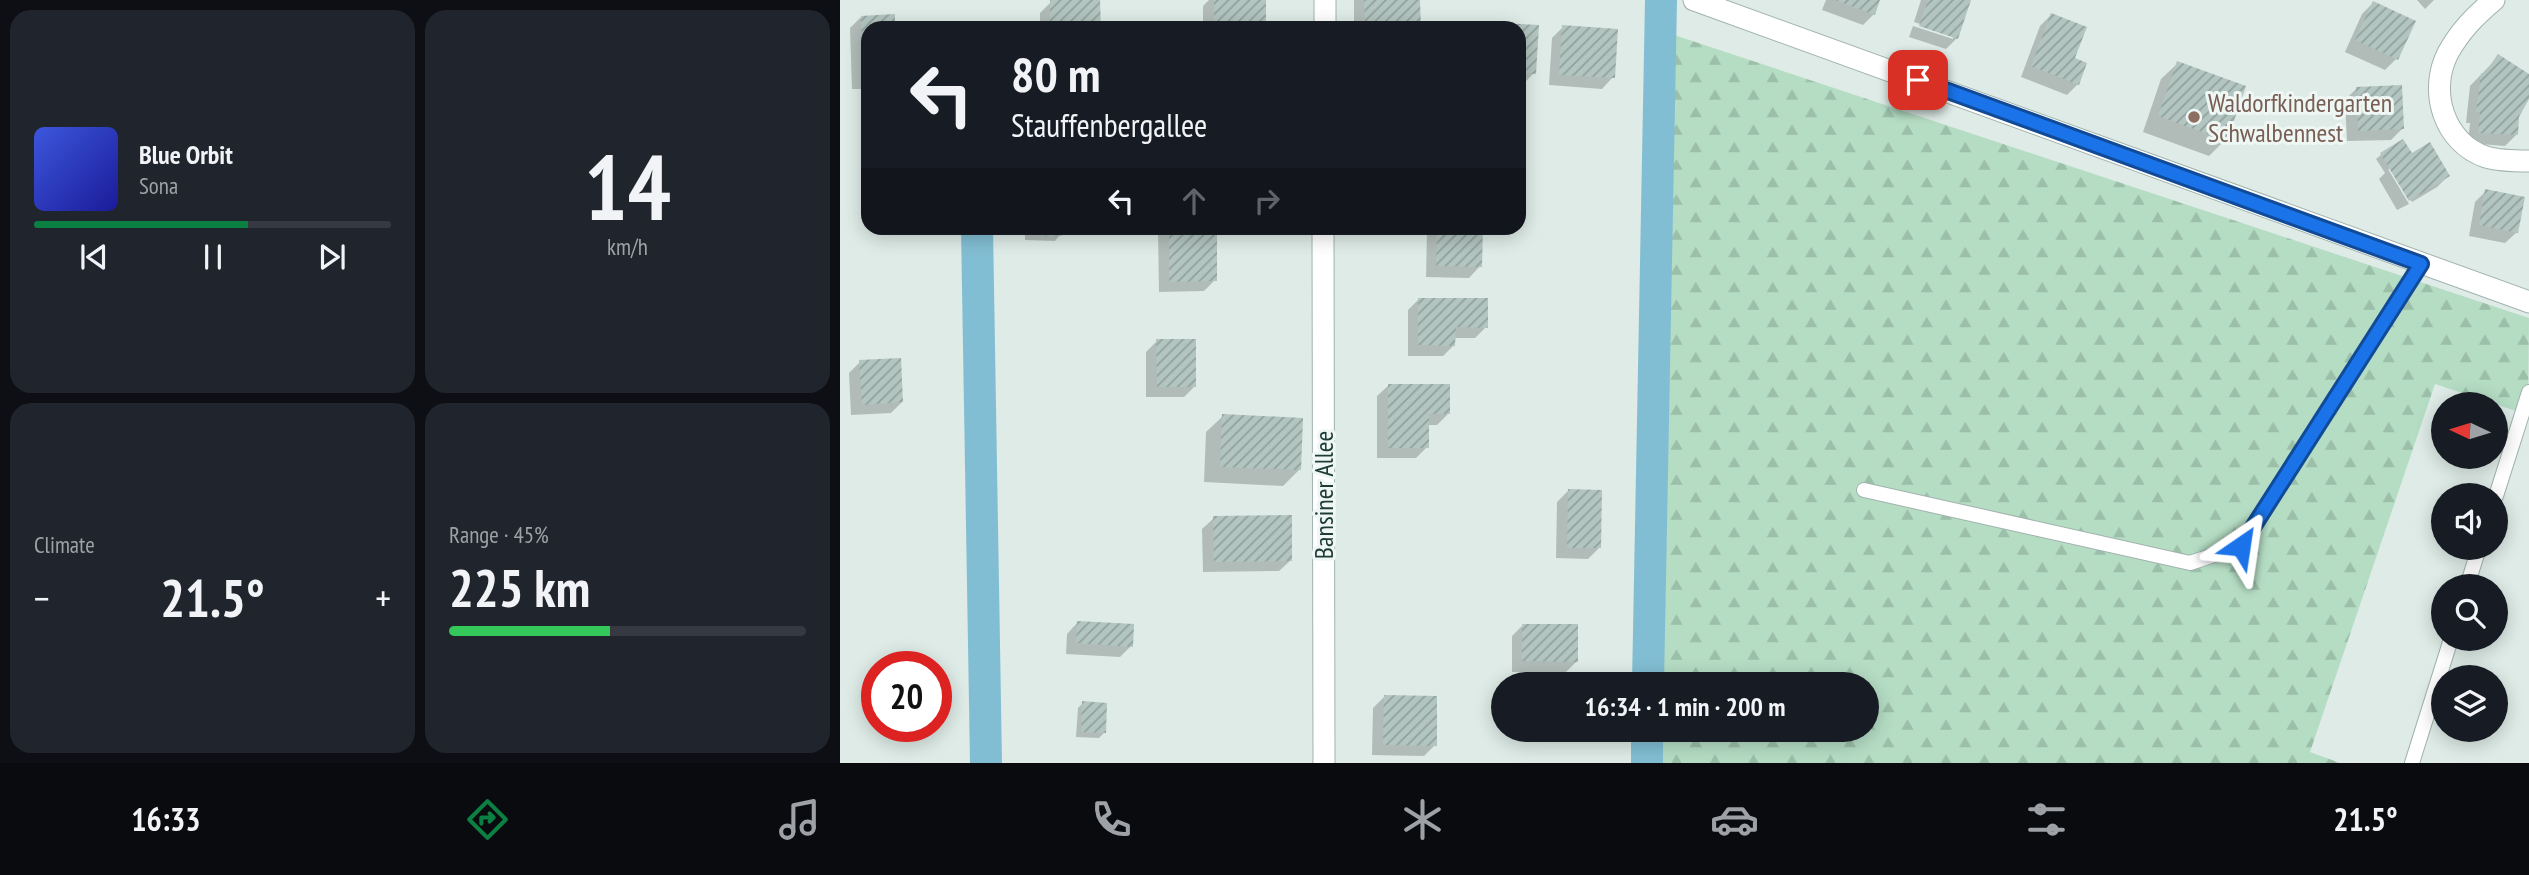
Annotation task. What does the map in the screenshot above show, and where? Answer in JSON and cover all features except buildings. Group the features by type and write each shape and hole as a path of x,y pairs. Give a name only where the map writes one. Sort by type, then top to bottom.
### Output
{"street":[{"path":"1325,0 1325,21"},
{"path":"1694,0 2529,302"},
{"path":"2494,0 2469,20 2446,55 2440,82 2440,107 2451,132 2466,146 2486,157 2529,161"},
{"name":"Bansiner Allee","path":"1323,235 1324,763"}],"lane":[{"path":"1864,490 2190,563 2241,546 2421,264"},
{"path":"2500,483 2529,392"},
{"path":"2412,763 2447,651"}],"green space":[{"path":"1662,31 2529,318 2528,415 2508,408 2508,392 2459,392 2435,384 2431,392 2310,752 2340,763 1647,763 1647,742 1879,742 1879,672 1648,672"}],"waterway":[{"path":"1648,672 1661,0"},
{"path":"977,235 986,763"},
{"path":"1647,742 1647,763"}],"place":[{"name":"Waldorfkindergarten Schwalbennest","path":"2194,117"}],"route":[{"path":"1918,80 2421,264 2241,546"}]}
